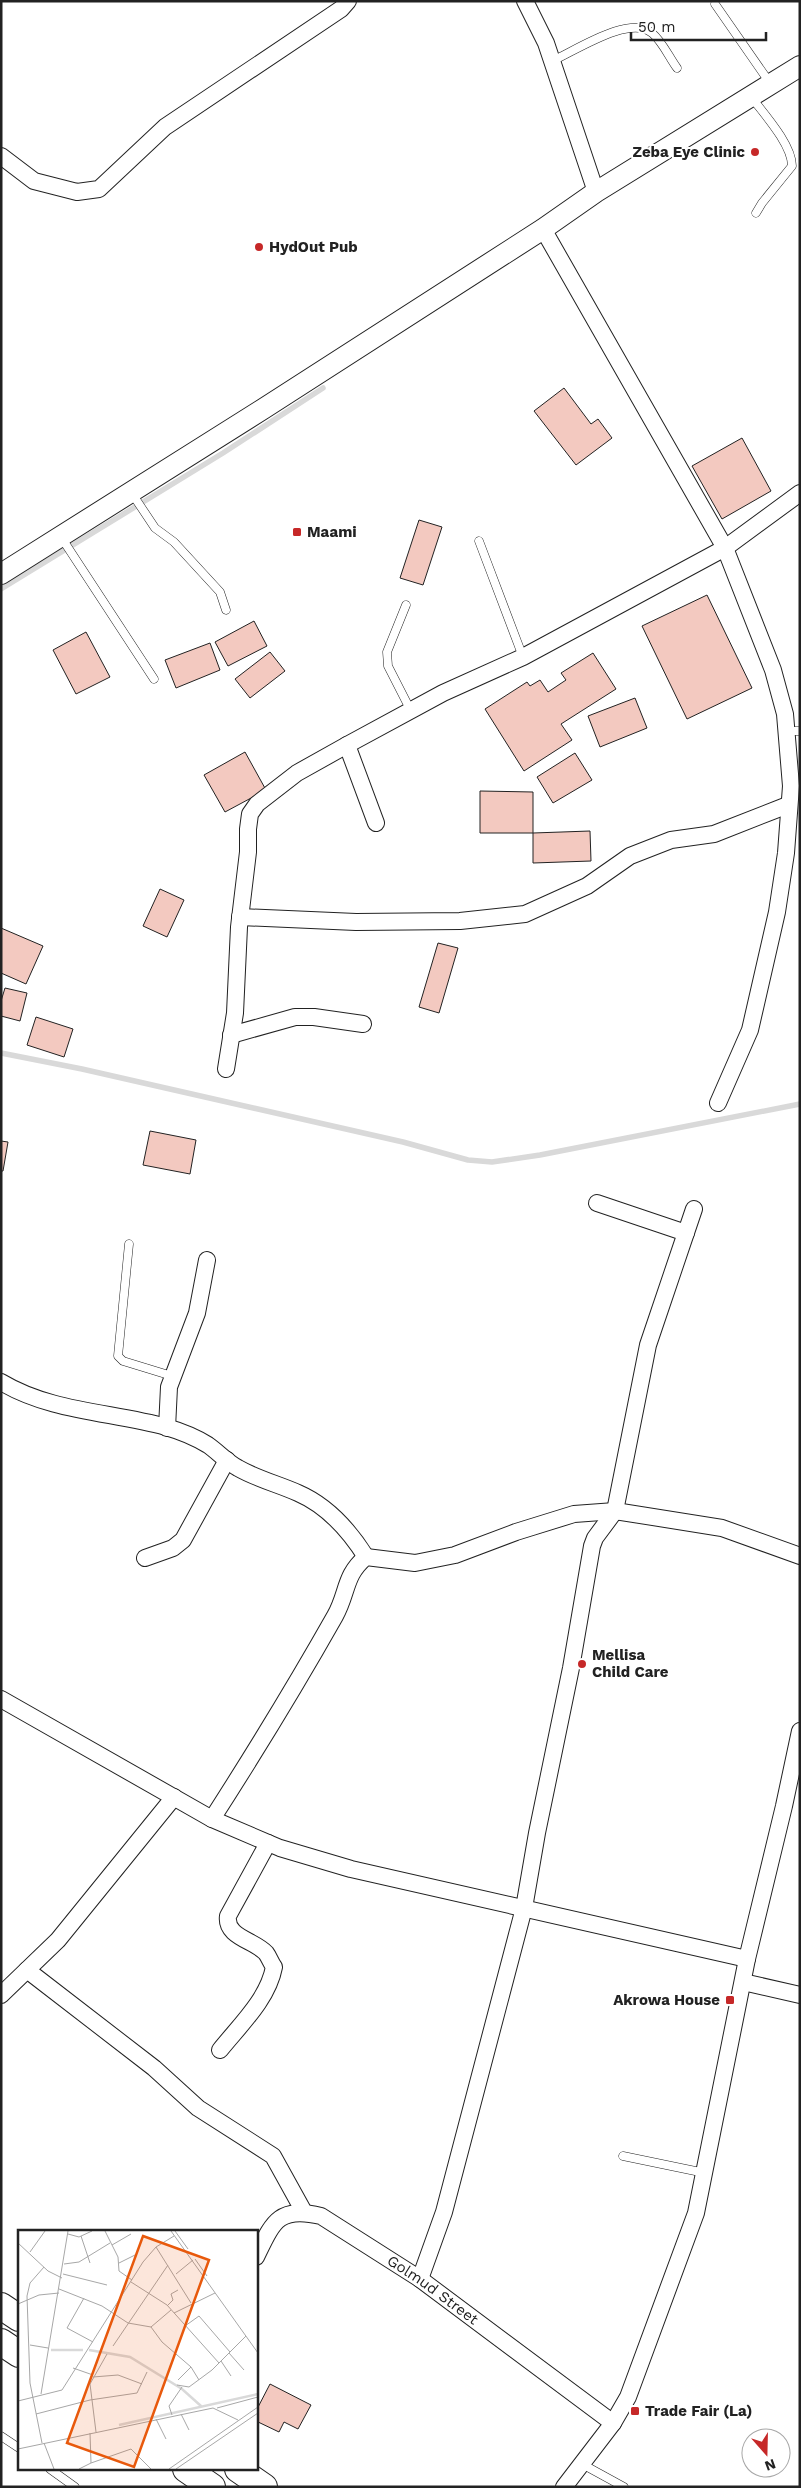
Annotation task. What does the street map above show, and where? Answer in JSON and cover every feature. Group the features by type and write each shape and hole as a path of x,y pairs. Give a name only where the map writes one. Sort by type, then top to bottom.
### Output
{"main road":[{"path":"1,2306 18,2317"},
{"path":"1,2342 18,2353"},
{"path":"187,2470 212,2487"},
{"path":"239,2470 264,2487"}],"street":[{"path":"1,156 34,180 77,192 99,189 165,127 341,9 348,1"},
{"path":"525,1 546,43 596,192"},
{"path":"1,574 543,229 596,192 800,66"},
{"path":"543,229 725,548 773,670 785,714 794,731 788,805 794,823 786,853 777,912 752,1022 718,1103"},
{"path":"226,1069 235,1013 240,917 248,852 249,821 253,808 297,773 443,694 523,657 725,548 800,493"},
{"path":"348,745 376,823"},
{"path":"240,917 356,922 451,922 525,914 587,886 630,856 671,840 714,834 788,805"},
{"path":"231,1035 295,1017 314,1017 363,1024"},
{"path":"597,1203 686,1233"},
{"path":"420,2279 444,2212 524,1908 537,1833 571,1668 592,1546 595,1538 615,1511 648,1345 694,1209"},
{"path":"167,1428 172,1376 197,1313 207,1260"},
{"path":"4,1387 92,1414 130,1418 167,1428 206,1444 250,1475 300,1493 327,1511 350,1532 366,1557"},
{"path":"145,1558 173,1548 183,1540 227,1460"},
{"path":"212,1819 282,1710 343,1603 354,1566 366,1557 415,1562 455,1554 574,1514 615,1511 722,1528 800,1556"},
{"path":"3,1704 212,1819 268,1843 350,1869 747,1959"},
{"path":"564,2487 614,2423 628,2397 696,2213 747,1959 800,1731"},
{"path":"1,1995 58,1940 174,1797"},
{"path":"220,2050 257,2004 272,1981 274,1967 265,1952 231,1930 227,1923 228,1916 268,1843"},
{"path":"27,1970 154,2068 198,2108 273,2156 304,2212 285,2214 271,2225 258,2254"},
{"path":"743,1982 800,1995"},
{"name":"Golmud Street","path":"304,2212 321,2216 420,2279 614,2423"}],"lane":[{"path":"715,4 771,84"},
{"path":"552,61 622,28 638,27 653,34 677,68"},
{"path":"751,96 776,130 792,160 792,166 756,213"},
{"path":"132,492 155,528 174,542 220,592 226,610"},
{"path":"60,537 154,679"},
{"path":"479,541 523,657"},
{"path":"406,605 387,652 387,658 388,666 411,711"},
{"path":"129,1244 118,1356 123,1361 172,1376"},
{"path":"624,2156 705,2173"},
{"path":"1,2436 18,2447"},
{"path":"582,2464 624,2487"},
{"path":"51,2470 75,2487"}],"building":[{"path":"564,388 591,424 598,419 612,438 576,465 534,411"},
{"path":"742,438 771,491 722,519 692,466"},
{"path":"419,520 442,527 423,585 400,578"},
{"path":"707,595 752,688 687,719 642,626"},
{"path":"254,621 267,646 228,666 215,642"},
{"path":"86,632 110,677 76,694 53,650"},
{"path":"210,643 220,670 176,688 165,660"},
{"path":"270,652 285,671 250,698 235,679"},
{"path":"593,653 616,689 561,724 572,740 524,771 485,709 527,682 530,686 540,680 548,692 566,680 561,673"},
{"path":"635,698 647,728 600,747 588,716"},
{"path":"245,752 266,790 225,812 204,775"},
{"path":"575,753 592,780 553,803 537,777"},
{"path":"480,791 533,792 533,833 480,833"},
{"path":"590,831 591,861 533,863 533,833"},
{"path":"160,889 184,900 167,937 143,926"},
{"path":"1,928 43,946 26,984 1,973"},
{"path":"438,943 458,948 439,1013 419,1007"},
{"path":"5,988 27,993 20,1021 1,1016 1,1001"},
{"path":"36,1017 73,1029 64,1057 27,1045"},
{"path":"150,1131 196,1140 190,1174 143,1165"},
{"path":"1,1141 8,1142 3,1171 1,1171"},
{"path":"270,2384 311,2405 298,2429 284,2422 279,2432 258,2422 258,2407"}],"waterway":[{"path":"1,589 223,453 323,388"},
{"path":"1,1053 82,1069 403,1142 468,1160 492,1162 540,1155 800,1104"}],"place":[{"name":"Zeba Eye Clinic","path":"755,152"},
{"name":"HydOut Pub","path":"259,247"},
{"name":"Maami","path":"297,532"},
{"name":"Mellisa Child Care","path":"582,1664"},
{"name":"Akrowa House","path":"730,2000"},
{"name":"Trade Fair (La)","path":"635,2411"}]}
